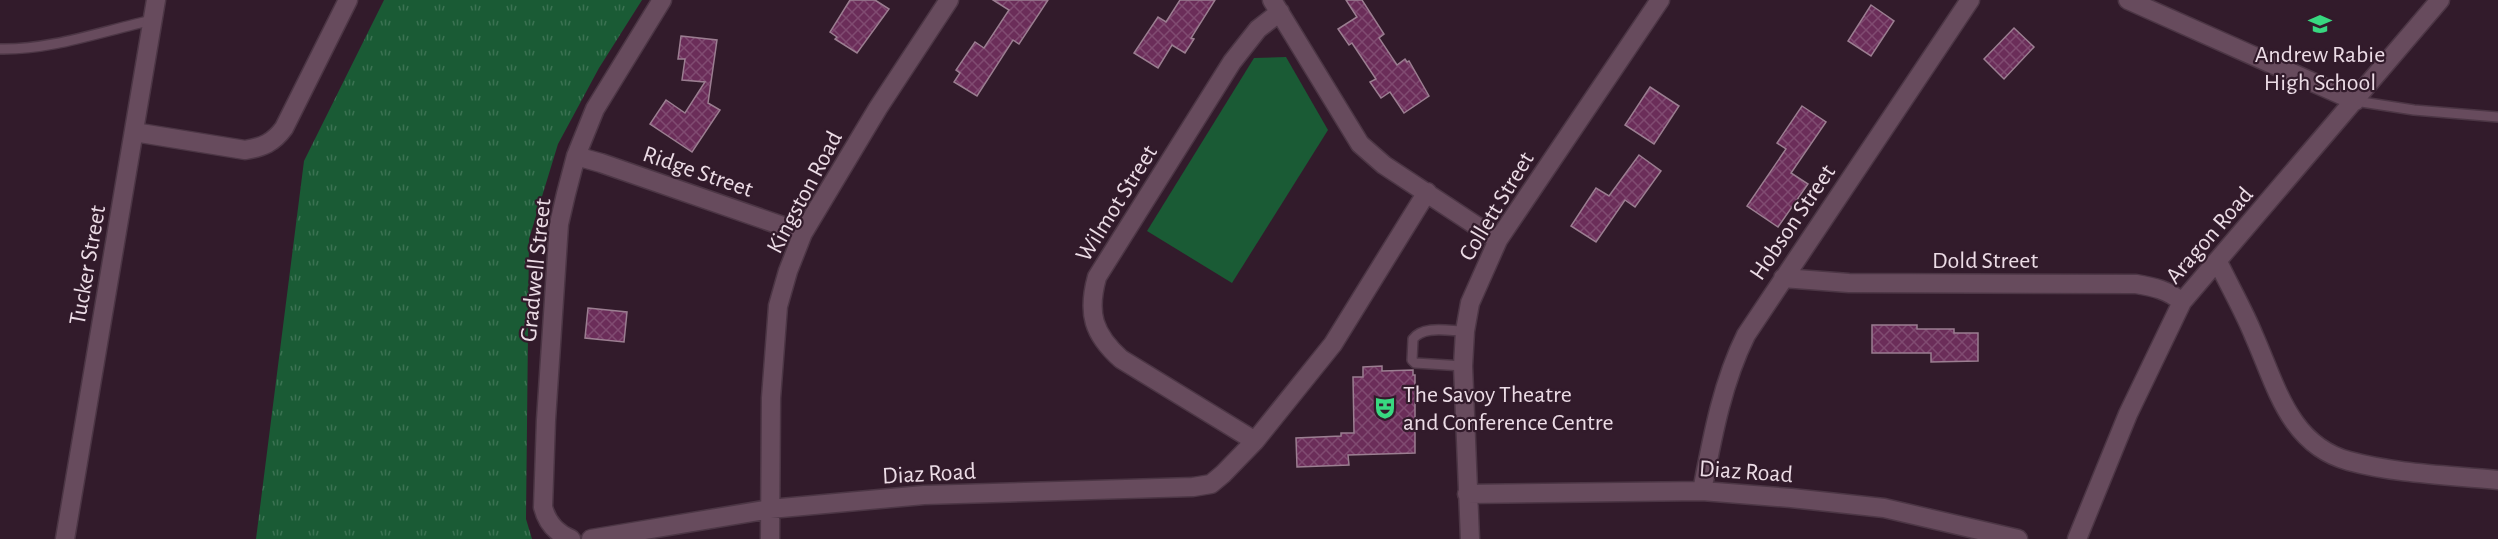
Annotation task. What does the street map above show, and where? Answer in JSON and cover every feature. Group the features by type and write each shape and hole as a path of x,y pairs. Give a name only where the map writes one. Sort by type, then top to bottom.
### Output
{"street":[{"name":"Tucker Street","path":"65,539 156,0"},
{"path":"134,132 245,150 260,148 272,142 284,128 348,0"},
{"name":"Gradwell Street","path":"571,539 553,529 543,507 546,420 559,224 576,156 595,109 662,0"},
{"name":"Kingston Road","path":"770,539 771,398 778,306 788,271 803,233 878,108 950,0"},
{"name":"Collett Street","path":"1470,539 1463,366 1465,331 1470,303 1498,240 1660,0"},
{"name":"Hobson Street","path":"1702,491 1711,441 1735,357 1783,278 1970,0"},
{"path":"2128,0 2355,101"},
{"name":"Aragon Road","path":"2077,539 2128,414 2182,302 2440,0"},
{"path":"1276,6 1360,144 1384,165 1498,240"},
{"name":"Wilmot Street","path":"1255,441 1121,359 1105,345 1096,329 1092,296 1097,277 1232,62 1276,6"},
{"name":"Ridge Street","path":"576,156 803,233"},
{"path":"1255,441 1333,344 1427,192"},
{"path":"2218,262 2254,335 2278,397 2304,435 2326,450 2348,460 2397,470 2498,480"},
{"name":"Dold Street","path":"1783,278 1849,284 2136,284 2174,294 2182,302"},
{"name":"Diaz Road","path":"591,539 770,509 924,495 1203,486 1217,480 1255,441"},
{"name":"Diaz Road","path":"1467,494 1702,491 1840,502 1884,508 2018,539"}],"lane":[{"path":"0,49 31,49 153,20"},
{"path":"2355,101 2414,110 2498,117"},
{"path":"1463,366 1415,363 1412,360 1413,339 1426,330 1465,331"}],"green space":[{"path":"384,0 642,0 599,68 558,144 529,239 526,519 532,539 256,539 304,161"},
{"path":"1286,57 1328,130 1232,283 1147,231 1254,58"}],"building":[{"path":"850,0 875,0 889,9 857,53 835,39 837,37 830,32"},
{"path":"993,0 1048,0 1019,44 1013,40 977,96 954,82 960,73 956,70 975,42 984,48 1009,10"},
{"path":"1180,0 1215,0 1191,38 1194,39 1185,53 1172,45 1158,68 1134,53 1158,17 1166,22"},
{"path":"1346,0 1362,0 1384,34 1379,38 1397,65 1405,59 1409,61 1429,96 1404,113 1390,92 1381,98 1370,82 1376,79 1352,43 1349,45 1338,29 1357,17"},
{"path":"1871,5 1894,21 1871,56 1848,41"},
{"path":"2014,28 2034,47 2004,79 1984,59"},
{"path":"681,36 717,40 708,103 720,110 692,152 650,124 666,100 685,113 705,82 682,80 685,59 678,59"},
{"path":"1650,87 1679,106 1654,144 1625,125"},
{"path":"1802,106 1826,122 1791,173 1808,184 1778,227 1747,206 1786,149 1777,143"},
{"path":"1639,155 1661,171 1635,207 1625,200 1596,242 1571,226 1596,188 1609,196"},
{"path":"588,308 627,312 624,342 585,338"},
{"path":"1872,325 1917,325 1917,329 1954,329 1954,333 1978,333 1978,361 1931,362 1931,353 1872,353"},
{"name":"The Savoy Theatre and Conference Centre","path":"1382,366 1382,371 1413,370 1413,375 1415,375 1415,453 1348,455 1349,465 1297,467 1296,438 1341,436 1341,433 1354,433 1353,377 1363,377 1363,367"}],"place":[{"name":"Andrew Rabie High School","path":"2320,24"},
{"name":"The Savoy Theatre and Conference Centre","path":"1385,408"}]}
